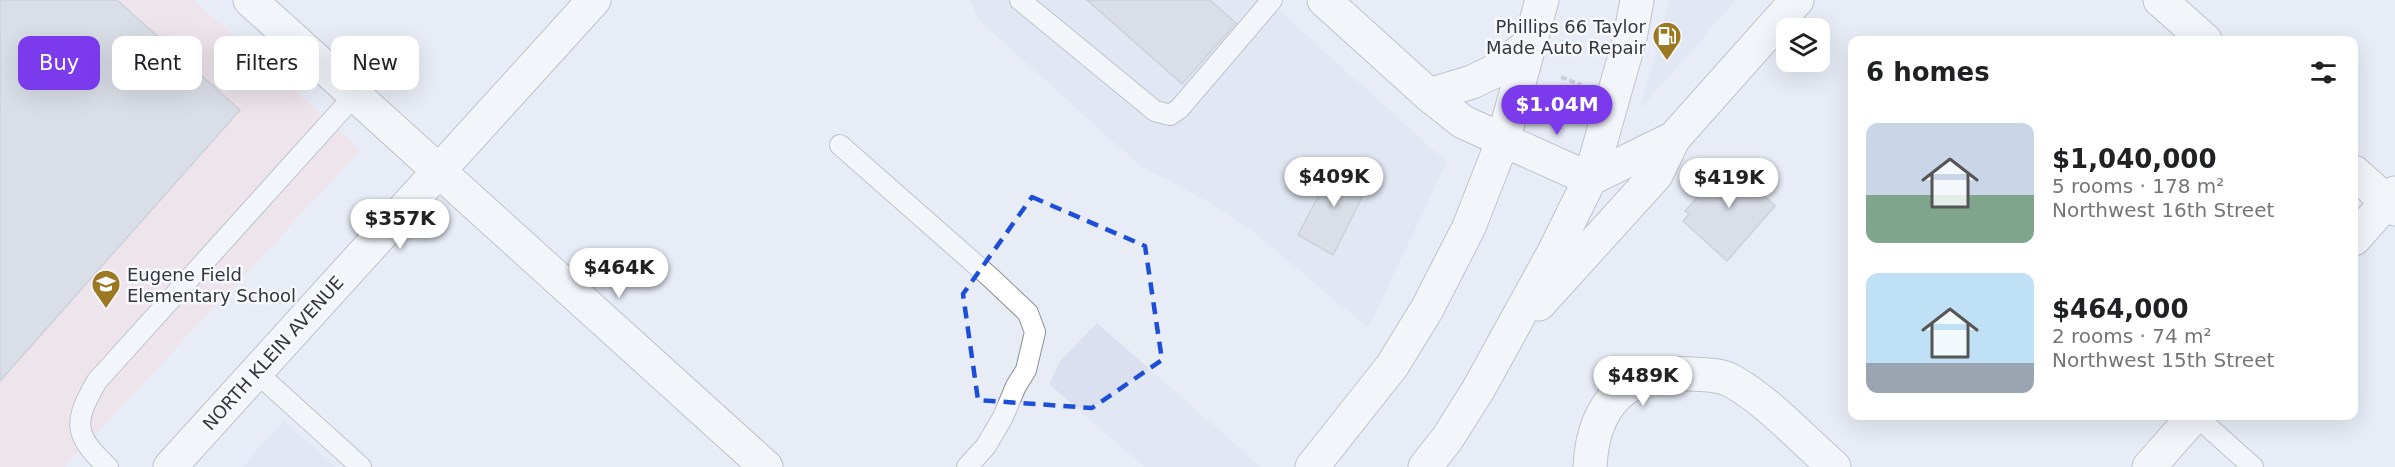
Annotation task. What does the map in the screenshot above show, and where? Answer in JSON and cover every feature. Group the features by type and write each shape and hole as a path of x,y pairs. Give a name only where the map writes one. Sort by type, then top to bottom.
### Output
{"street":[{"path":"250,0 766,467"},
{"name":"NORTH KLEIN AVENUE","path":"170,467 594,0"},
{"path":"1324,0 1464,122 1590,179"},
{"path":"1312,467 1392,366 1427,309 1469,226 1503,140 1542,0"},
{"path":"1425,467 1447,439 1507,339 1590,179 1628,47 1637,0"},
{"path":"1507,339 1605,234 1656,175 1674,138 1797,0"},
{"path":"2160,0 2200,36"},
{"path":"1430,94 1472,82 1493,72 1530,44"},
{"path":"1590,179 1674,138"},
{"path":"2358,175 2392,202 2358,235"},
{"path":"1590,467 1591,445 1596,429 1606,410 1620,392 1635,381 1674,372 1723,377 1746,390 1834,467"},
{"path":"2149,467 2191,420"}],"lane":[{"path":"1020,0 1155,111 1170,115 1179,109 1265,2"},
{"path":"108,467 96,456 84,437 79,423 84,405 97,381 354,96"},
{"path":"840,145 1028,313 1035,332 1026,370 986,446 967,467"},
{"path":"256,372 361,467"},
{"path":"2200,420 2253,467"}],"path":[{"path":"1561,77 1582,85"}],"highlighted area":[{"path":"1032,197 1145,246 1162,360 1092,408 978,400 963,294"}],"shaded area":[{"name":"Eugene Field Elementary School","path":"0,0 194,0 234,36 214,36 214,90 294,90 361,150 65,467 0,467"},
{"path":"970,0 1267,0 1447,162 1368,328 1250,229 1209,202 1140,166 978,19"},
{"name":"Phillips 66 Taylor Made Auto Repair","path":"1669,0 1736,0 1640,109 1668,7"},
{"path":"1097,323 1261,467 1145,467 1049,384 1060,361"},
{"path":"284,421 336,467 242,467"}],"building":[{"path":"0,0 117,0 157,36 112,36 112,90 202,90 202,76 214,87 214,90 218,90 240,110 0,381"},
{"path":"1087,0 1210,0 1236,23 1182,84"},
{"path":"1738,159 1764,181 1757,189 1775,206 1727,261 1683,221 1689,214 1685,211 1728,163 1732,166"},
{"path":"1336,162 1371,179 1333,255 1298,235"}],"place":[{"name":"Phillips 66 Taylor Made Auto Repair","path":"1667,62"},
{"name":"Eugene Field Elementary School","path":"106,310"}]}
